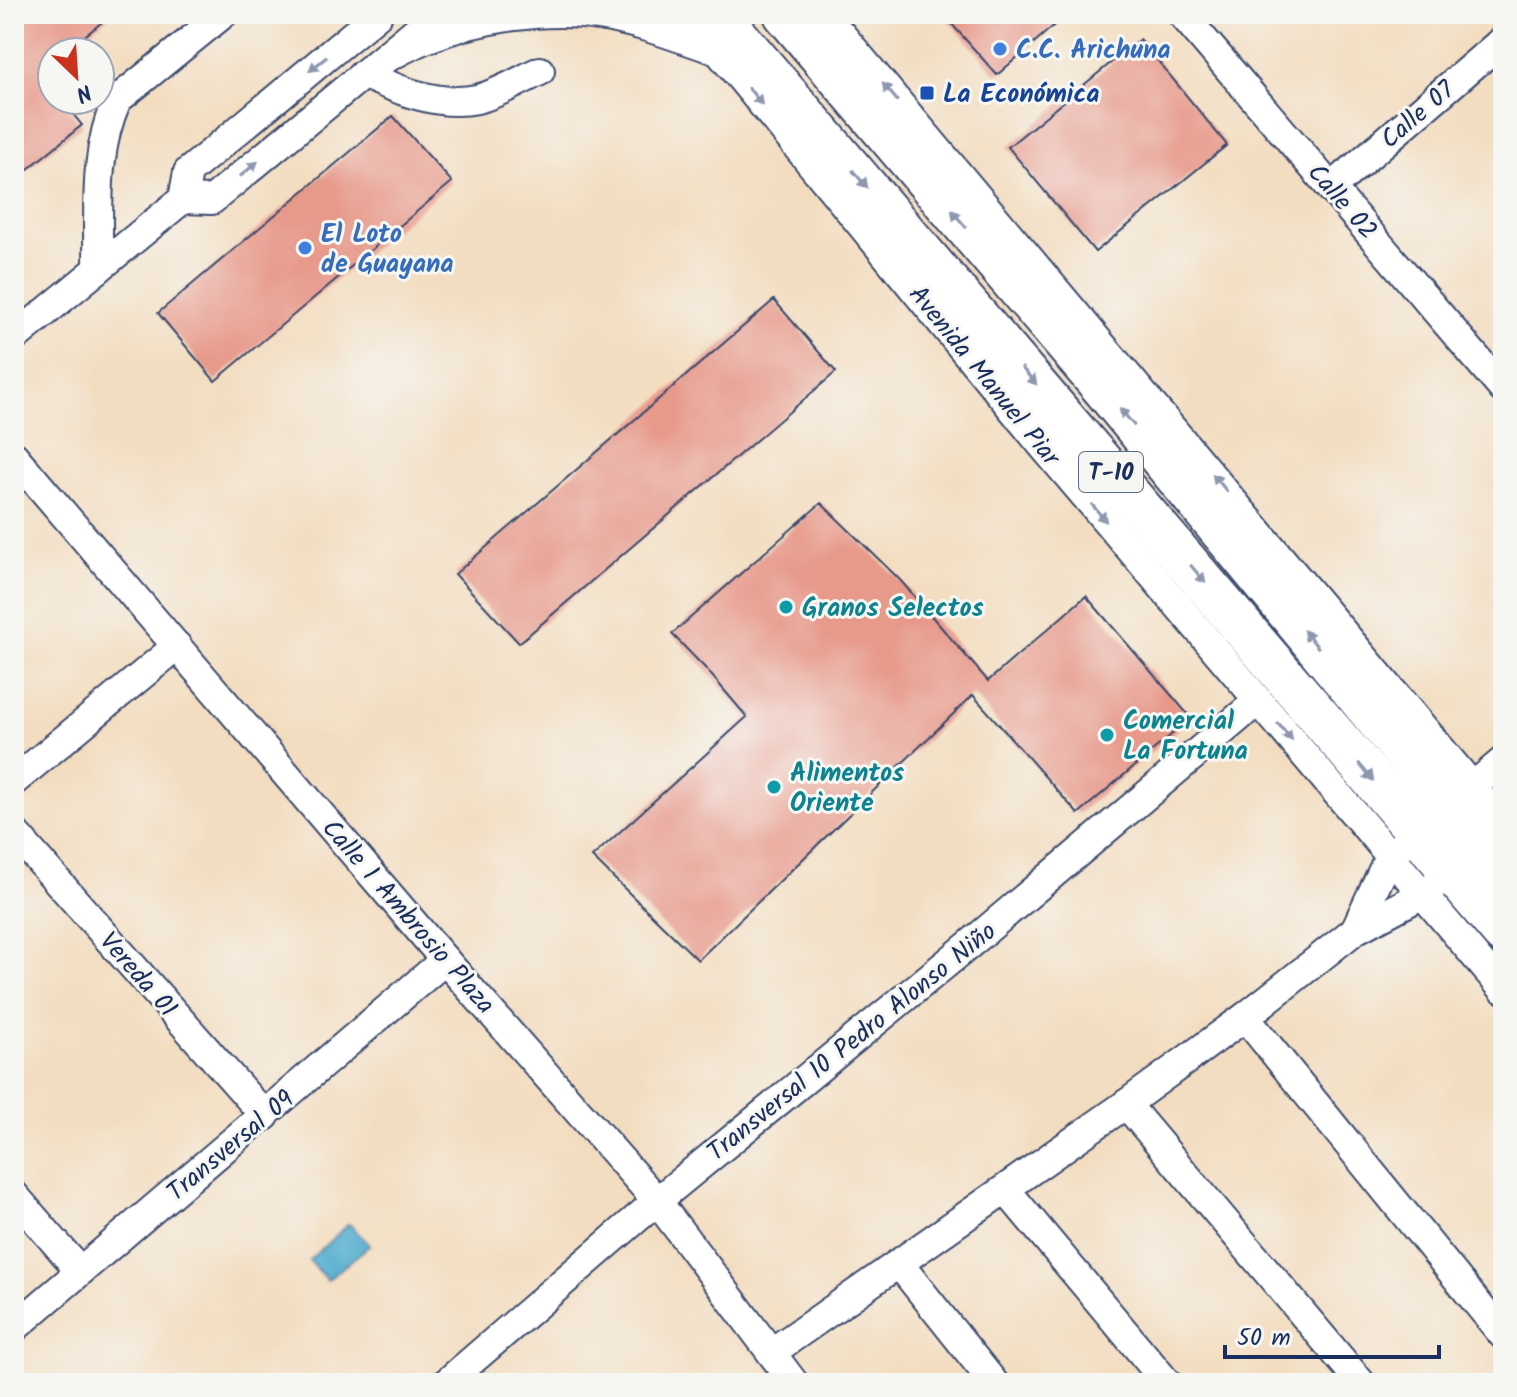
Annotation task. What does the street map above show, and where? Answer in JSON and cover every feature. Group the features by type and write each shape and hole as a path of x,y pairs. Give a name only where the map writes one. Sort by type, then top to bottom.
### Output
{"highway":[{"name":"Avenida Manuel Piar","path":"785,14 1033,282 1432,820"},
{"name":"Avenida Manuel Piar","path":"718,32 1432,820 1478,856 1489,923"}],"street":[{"path":"98,269 101,150 107,121 117,100 223,14"},
{"path":"14,338 183,199 188,172 358,26 378,14"},
{"path":"183,199 212,200 436,14"},
{"path":"371,68 428,38 470,25 533,14 595,15 644,26 718,32"},
{"name":"Avenida Manuel Piar","path":"688,14 718,32 1031,433 1258,701 1432,820 1478,856"},
{"name":"Avenida Manuel Piar","path":"824,14 1033,282"},
{"name":"Calle 02","path":"1182,14 1503,389"},
{"name":"Calle 07","path":"1331,188 1503,40"},
{"path":"371,68 396,89 435,100 477,99 540,71"},
{"name":"Calle 1 Ambrosio Plaza","path":"14,456 445,960 657,1201 794,1383"},
{"path":"14,781 177,646"},
{"name":"Transversal 10 Pedro Alonso Niño","path":"446,1383 657,1201 970,944 1258,701"},
{"path":"1355,930 1432,820 1503,761"},
{"name":"Vereda 01","path":"14,832 265,1116"},
{"path":"772,1352 1126,1104 1245,1017 1355,930 1478,856"},
{"name":"Avenida Manuel Piar","path":"1489,923 1503,989"},
{"name":"Transversal 09","path":"14,1328 445,960"},
{"path":"1245,1017 1503,1335"},
{"path":"1126,1104 1361,1383"},
{"path":"1006,1190 1167,1383"},
{"path":"14,1195 80,1271"},
{"path":"900,1265 994,1383"}],"water":[{"path":"349,1224 370,1245 327,1280 309,1260"}],"building":[{"path":"14,14 112,14 85,36 36,36 36,116 74,116 82,125 17,178 14,174"},
{"name":"C.C. Arichuna","path":"950,14 1067,14 997,75 950,22"},
{"path":"1140,39 1227,145 1095,252 1008,147"},
{"name":"El Loto de Guayana","path":"393,116 452,182 215,381 158,313"},
{"path":"774,300 836,372 519,643 455,574"},
{"path":"821,503 900,580 988,681 1086,596 1191,718 1078,814 973,695 698,960 592,857 747,717 672,634"}],"place":[{"name":"C.C. Arichuna","path":"1000,49"},
{"name":"La Económica","path":"927,93"},
{"name":"El Loto de Guayana","path":"305,248"},
{"name":"Granos Selectos","path":"786,607"},
{"name":"Comercial La Fortuna","path":"1107,735"},
{"name":"Alimentos Oriente","path":"774,787"}]}
